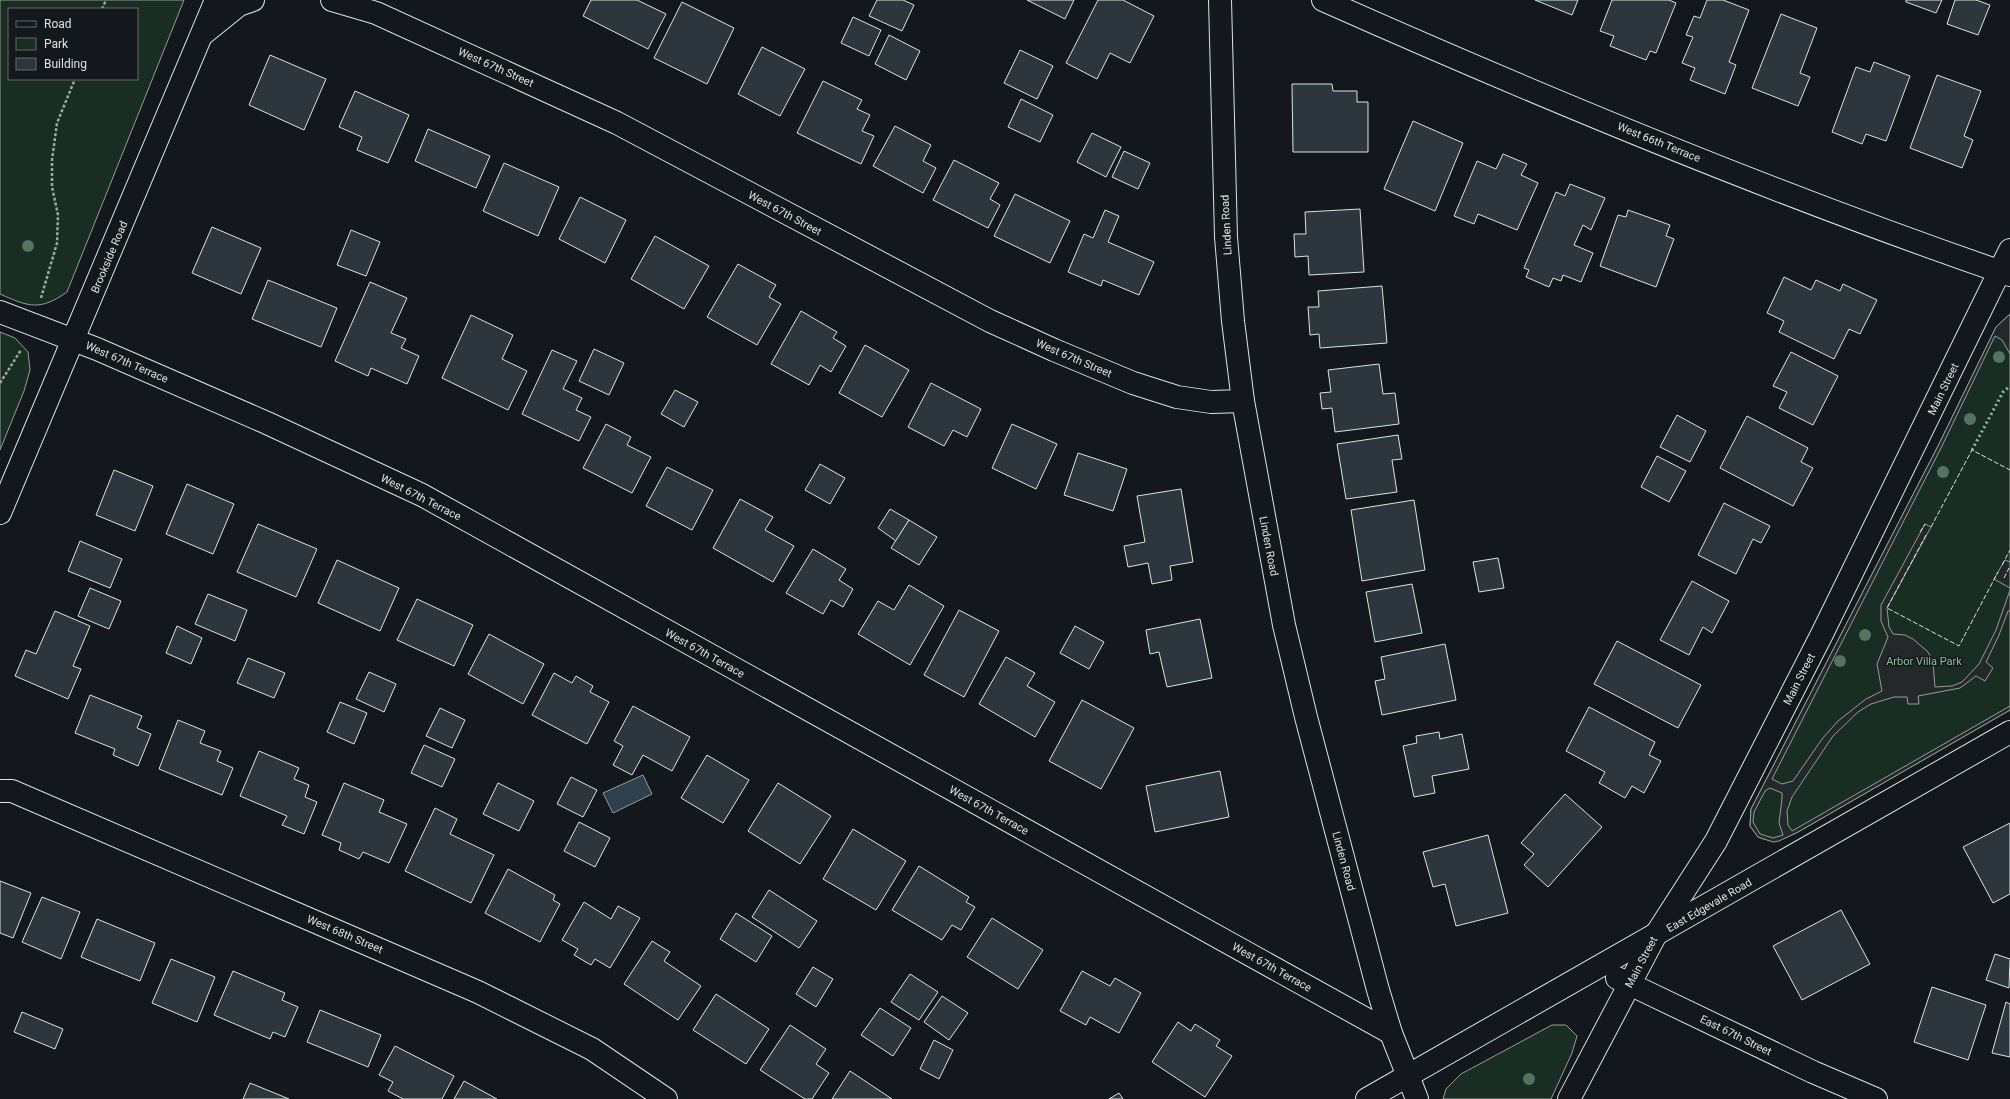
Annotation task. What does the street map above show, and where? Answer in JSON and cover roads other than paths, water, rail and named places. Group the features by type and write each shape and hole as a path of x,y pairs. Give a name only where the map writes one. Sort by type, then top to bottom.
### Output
{"street":[{"name":"Brookside Road","path":"0,513 203,34 216,0"},
{"path":"203,34 240,5 253,0"},
{"name":"West 67th Street","path":"332,0 376,13 617,124 942,297 1018,334 1133,383 1177,396 1211,402 1243,401"},
{"name":"Linden Road","path":"1220,0 1226,237 1233,321 1243,401 1284,625 1306,717 1391,1033 1408,1076"},
{"name":"West 66th Terrace","path":"1323,0 1545,96 1739,175 2005,273"},
{"name":"Main Street","path":"1569,1099 1655,936 1716,841 2005,273 2010,250"},
{"name":"West 67th Terrace","path":"0,312 32,325 74,339 267,423 422,495 1391,1033"},
{"name":"East Edgevale Road","path":"1367,1099 2010,732"},
{"name":"West 68th Street","path":"4,787 478,992 592,1049 666,1099"},
{"name":"East 67th Street","path":"1598,968 1813,1072 1876,1099"},
{"path":"1408,1076 1418,1099"}],"water":[{"path":"643,775 652,794 613,813 603,793"}],"park label":[{"name":"Arbor Villa Park","path":"1924,661"}]}
